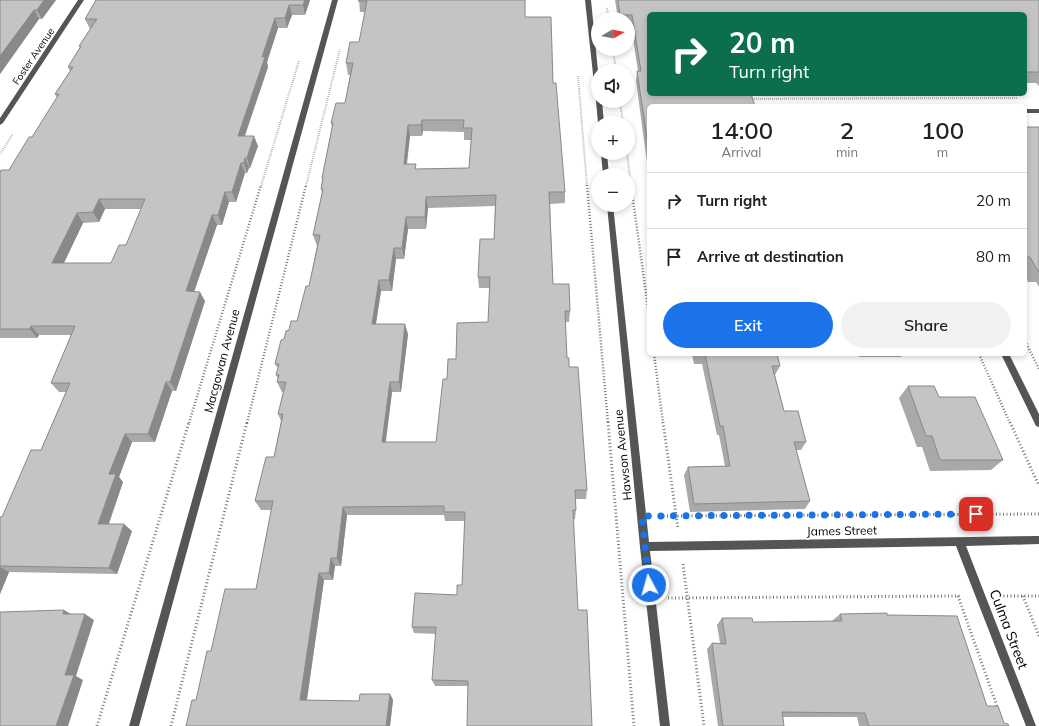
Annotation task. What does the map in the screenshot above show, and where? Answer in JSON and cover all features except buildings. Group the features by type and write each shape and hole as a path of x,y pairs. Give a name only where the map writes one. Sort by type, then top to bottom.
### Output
{"street":[{"name":"Foster Avenue","path":"0,123 81,0"},
{"path":"588,0 595,64"},
{"name":"Macgowan Avenue","path":"134,726 334,1"},
{"path":"1027,111 1039,110"},
{"name":"Hawson Avenue","path":"611,212 665,726"},
{"path":"1007,356 1039,423"},
{"name":"James Street","path":"645,547 960,543 1039,540"},
{"name":"Culma Street","path":"960,543 1031,726"}],"path":[{"path":"607,6 608,12"},
{"path":"171,726 341,46"},
{"path":"97,726 301,54"},
{"path":"577,71 634,726"},
{"path":"748,100 1023,98"},
{"path":"628,160 647,301"},
{"path":"1027,345 1039,368"},
{"path":"980,356 1039,486"},
{"path":"642,516 1039,514"},
{"path":"958,596 999,712"},
{"path":"1023,596 1039,636"},
{"path":"651,598 1039,596"}],"route":[{"path":"649,585 642,516 976,514"}]}
